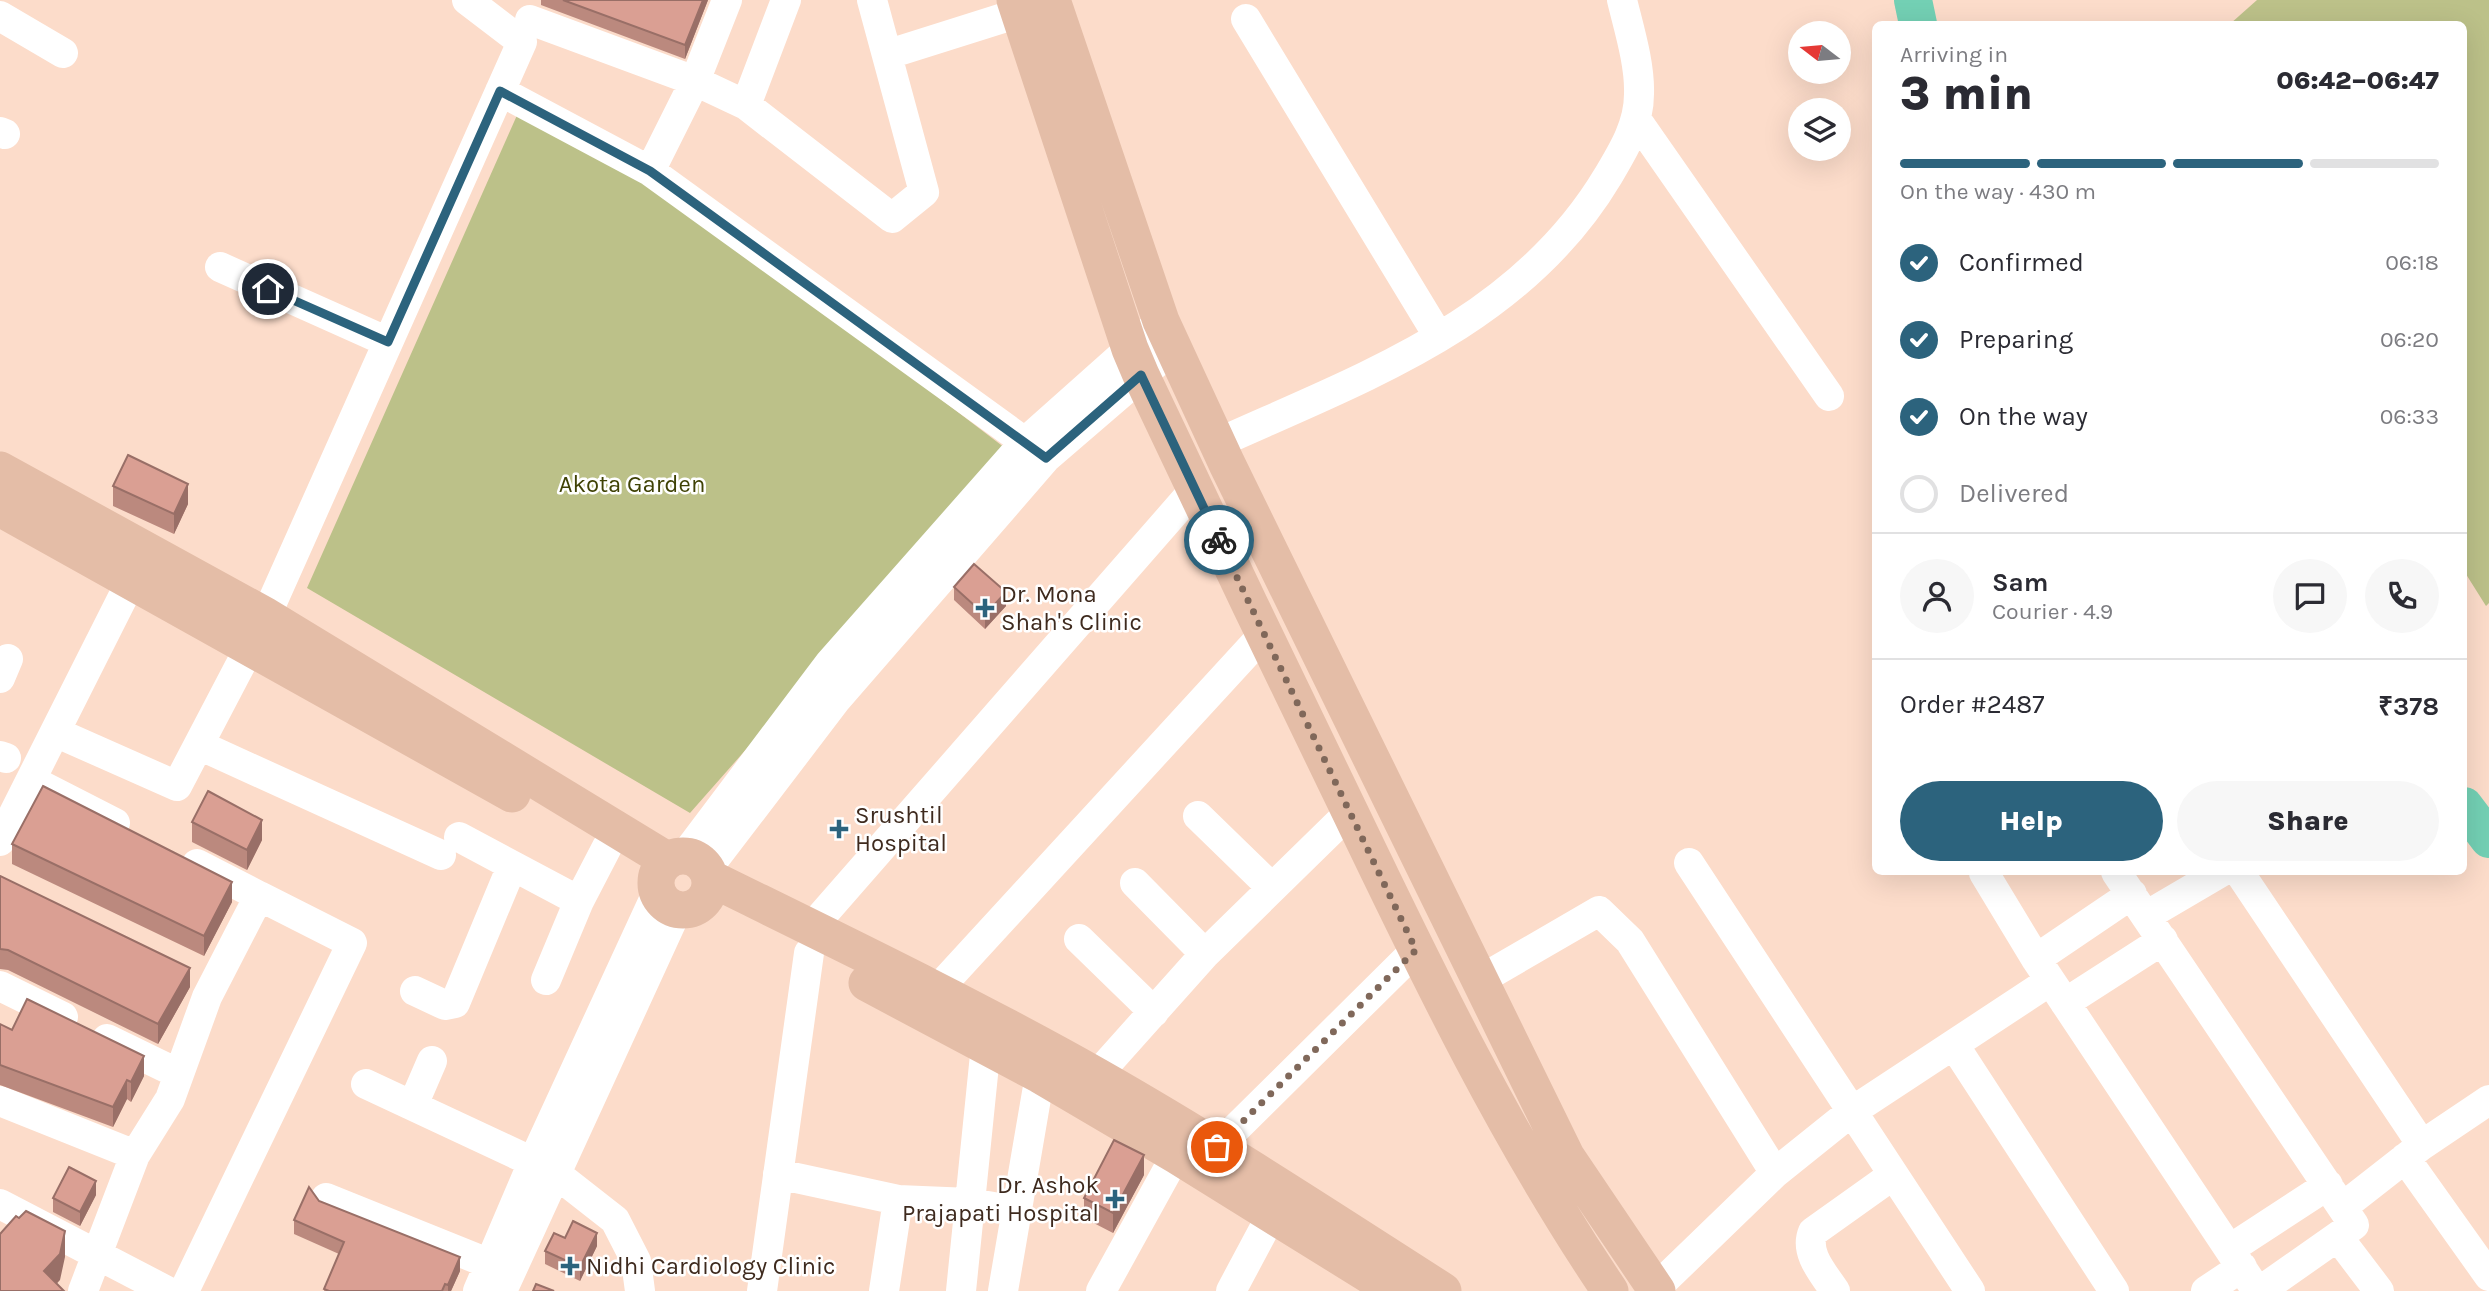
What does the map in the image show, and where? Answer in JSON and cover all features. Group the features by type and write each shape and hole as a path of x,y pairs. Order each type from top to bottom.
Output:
{"main road":[{"path":"1052,0 1168,334 1217,443 1566,1156 1656,1290"},
{"path":"1017,6 1136,362 1263,635 1456,1030 1555,1209 1610,1291"},
{"path":"0,470 607,847 810,940 937,990 1096,1076 1217,1147 1444,1291"},
{"path":"0,508 130,583 258,631 683,880"},
{"path":"810,940 1177,1155 1384,1288"}],"street":[{"path":"467,0 695,81 746,105 892,218 924,192 889,54 872,0"},
{"path":"650,171 695,81 727,0"},
{"path":"746,105 786,0"},
{"path":"1217,443 1408,357 1495,302 1543,260 1593,201 1626,146 1636,119 1640,92 1622,0"},
{"path":"889,54 1017,6"},
{"path":"0,16 63,53"},
{"path":"1246,19 1439,337"},
{"path":"55,732 177,786 258,631 529,21"},
{"path":"500,91 650,171 1036,450"},
{"path":"1636,119 1829,396"},
{"path":"220,267 388,342"},
{"path":"478,1291 490,1264 544,1168 683,880 829,664 876,631 1036,450 1168,334"},
{"path":"762,1291 810,940 1195,489"},
{"path":"0,841 130,583"},
{"path":"937,990 1263,635"},
{"path":"199,745 450,846 512,866 579,901"},
{"path":"31,780 139,835"},
{"path":"1096,1076 1205,954 1350,812"},
{"path":"1198,816 1272,887"},
{"path":"546,980 579,901 607,847"},
{"path":"175,853 352,943 184,1291"},
{"path":"1689,863 1970,1291"},
{"path":"415,991 445,1004 455,1003 512,866"},
{"path":"1985,875 2050,981 2247,1274"},
{"path":"1656,1290 1774,1172 1851,1112 2050,981 2131,894 2209,875"},
{"path":"2241,875 2489,1276"},
{"path":"1135,883 1205,954"},
{"path":"2131,894 2354,1225 2338,1237 2206,1291"},
{"path":"83,1291 135,1155 170,1099 207,997 205,975 259,896"},
{"path":"1480,981 1599,911 1630,941 1774,1172"},
{"path":"1079,939 1154,1012"},
{"path":"2050,981 2163,940"},
{"path":"1217,1147 1416,950"},
{"path":"0,986 179,1074"},
{"path":"961,1291 986,1045"},
{"path":"1954,1045 2113,1291"},
{"path":"413,1105 432,1061"},
{"path":"1003,1291 1040,1075"},
{"path":"366,1084 544,1168 615,1220 636,1261 640,1291"},
{"path":"2247,1274 2336,1196 2414,1152 2489,1100"},
{"path":"0,1101 135,1155"},
{"path":"1101,1291 1177,1155"},
{"path":"502,1291 544,1168"},
{"path":"779,1174 898,1200 970,1203 1017,1211"},
{"path":"1835,1291 1812,1253 1809,1242 1813,1233 1893,1175"},
{"path":"326,1198 490,1264"},
{"path":"884,1291 898,1200"},
{"path":"0,1204 167,1291"},
{"path":"1231,1291 1271,1216"},
{"path":"2338,1237 2379,1291"}],"green space":[{"path":"2257,0 2489,0 2489,603 2486,606 2467,576 2467,21 2233,21"},
{"name":"Akota Garden","path":"518,113 629,168 770,269 1009,451 690,813 307,588"}],"building":[{"path":"563,0 703,0 685,45"},
{"path":"128,455 188,484 174,514 113,486"},
{"path":"974,564 1006,592 985,615 954,587"},
{"path":"43,786 232,882 204,936 12,844"},
{"path":"208,791 262,820 247,850 192,822"},
{"path":"0,876 190,968 158,1024 8,950 0,949"},
{"path":"27,999 144,1056 131,1082 127,1080 113,1107 0,1065 0,1024 12,1030"},
{"path":"1114,1140 1144,1155 1113,1213 1084,1198"},
{"path":"69,1167 96,1181 80,1212 53,1198"},
{"path":"309,1187 319,1201 460,1257 448,1285 445,1284 442,1291 324,1289 344,1242 294,1220"},
{"path":"26,1211 65,1231 60,1254 44,1271 64,1291 0,1291 0,1234 16,1216 19,1218"},
{"path":"573,1221 597,1233 580,1267 545,1251 554,1233 565,1238"},
{"path":"536,1284 554,1291 533,1291"}],"waterway":[{"path":"1913,0 1917,21"},
{"path":"2467,810 2489,839"}],"way so far":[{"path":"1217,1147 1416,950 1219,540"}],"place":[{"name":"Dr. Mona Shah's Clinic","path":"985,608"},
{"name":"Srushtil Hospital","path":"839,829"},
{"name":"Dr. Ashok Prajapati Hospital","path":"1115,1199"},
{"name":"Nidhi Cardiology Clinic","path":"570,1266"}],"route":[{"path":"268,289 388,342 500,91 650,171 1046,458 1141,375 1219,540"}]}
